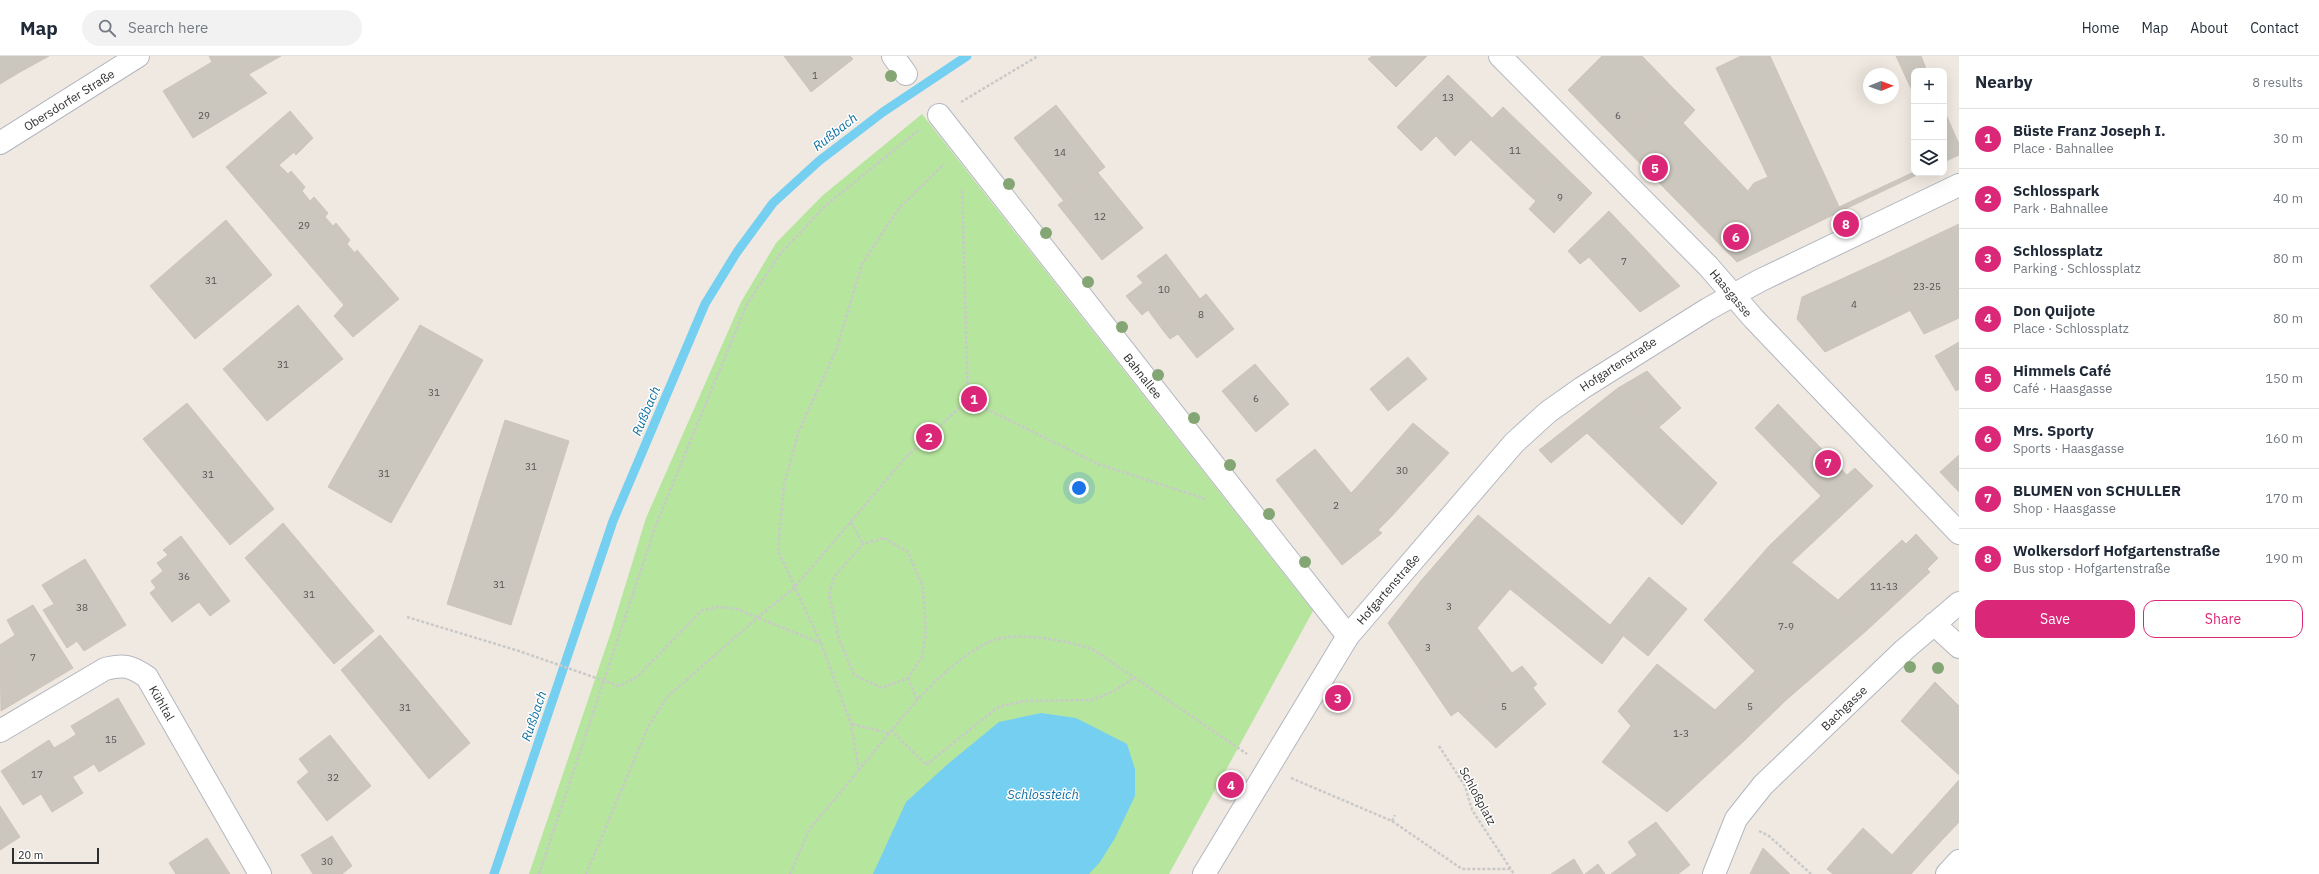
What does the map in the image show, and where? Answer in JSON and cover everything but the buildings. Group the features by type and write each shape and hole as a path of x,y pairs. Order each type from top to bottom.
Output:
{"street":[{"name":"Obersdorfer Straße","path":"0,143 138,56"},
{"path":"893,56 906,74"},
{"name":"Haasgasse","path":"1500,56 1708,266 1734,296 1959,533"},
{"name":"Bahnallee","path":"939,115 961,146 1348,636"},
{"name":"Hofgartenstraße","path":"1348,636 1514,443 1548,412 1644,347 1708,309 1759,281 1959,185"},
{"name":"Bachgasse","path":"1714,874 1736,819 1763,785 1934,624 1959,603"},
{"path":"1934,624 1959,647"},
{"path":"1204,874 1348,636"},
{"name":"Kühltal","path":"0,731 105,669 120,665 134,669 147,677 260,874"},
{"path":"1947,874 1959,861"}],"path":[{"path":"539,874 602,681 657,522 747,304 780,254 826,205 939,115 1038,56"},
{"path":"859,770 852,724 821,643 778,551 784,484 799,431 837,348 862,264 899,208 961,146"},
{"path":"586,874 648,727 667,698 756,619 794,588 906,457 968,400 962,186"},
{"path":"968,400 1098,464 1208,499"},
{"path":"851,522 863,544"},
{"path":"884,538 908,552 923,587 926,632 922,657 908,678 882,688 854,675 839,639 829,594 834,577 863,544 884,538"},
{"path":"407,617 534,657 619,686 637,678 701,611 718,607 737,609 756,619 821,643"},
{"path":"790,874 810,830 889,732 934,682 980,646 999,639 1037,638 1073,642 1094,650 1268,768 1328,792 1392,821 1462,869 1511,869"},
{"path":"852,724 889,732 926,764 998,707 1024,701 1092,700 1114,691 1135,677"},
{"path":"908,678 917,700"},
{"name":"Schloßplatz","path":"1439,746 1465,786 1472,810 1514,874"},
{"path":"1328,792 1330,787"},
{"path":"1392,821 1395,815"},
{"path":"1736,819 1769,836 1811,874"}],"green space":[{"path":"922,114 1313,611 1169,874 529,874 611,632 646,518 741,302 776,243 822,196"}],"water":[{"name":"Schlossteich","path":"1041,713 1076,718 1127,744 1135,769 1135,796 1115,838 1100,862 1089,874 873,874 906,802 949,763 999,722"}],"waterway":[{"name":"Rußbach","path":"494,874 613,521 705,304 737,252 773,203 819,161 883,112 967,56"}],"place":[{"name":"Himmels Café","path":"1655,168"},
{"name":"Wolkersdorf Hofgartenstraße","path":"1846,224"},
{"name":"Mrs. Sporty","path":"1736,237"},
{"name":"Büste Franz Joseph I.","path":"974,399"},
{"name":"Schlosspark","path":"929,437"},
{"name":"BLUMEN von SCHULLER","path":"1828,463"},
{"name":"Schlossplatz","path":"1338,698"},
{"name":"Don Quijote","path":"1231,785"}]}
